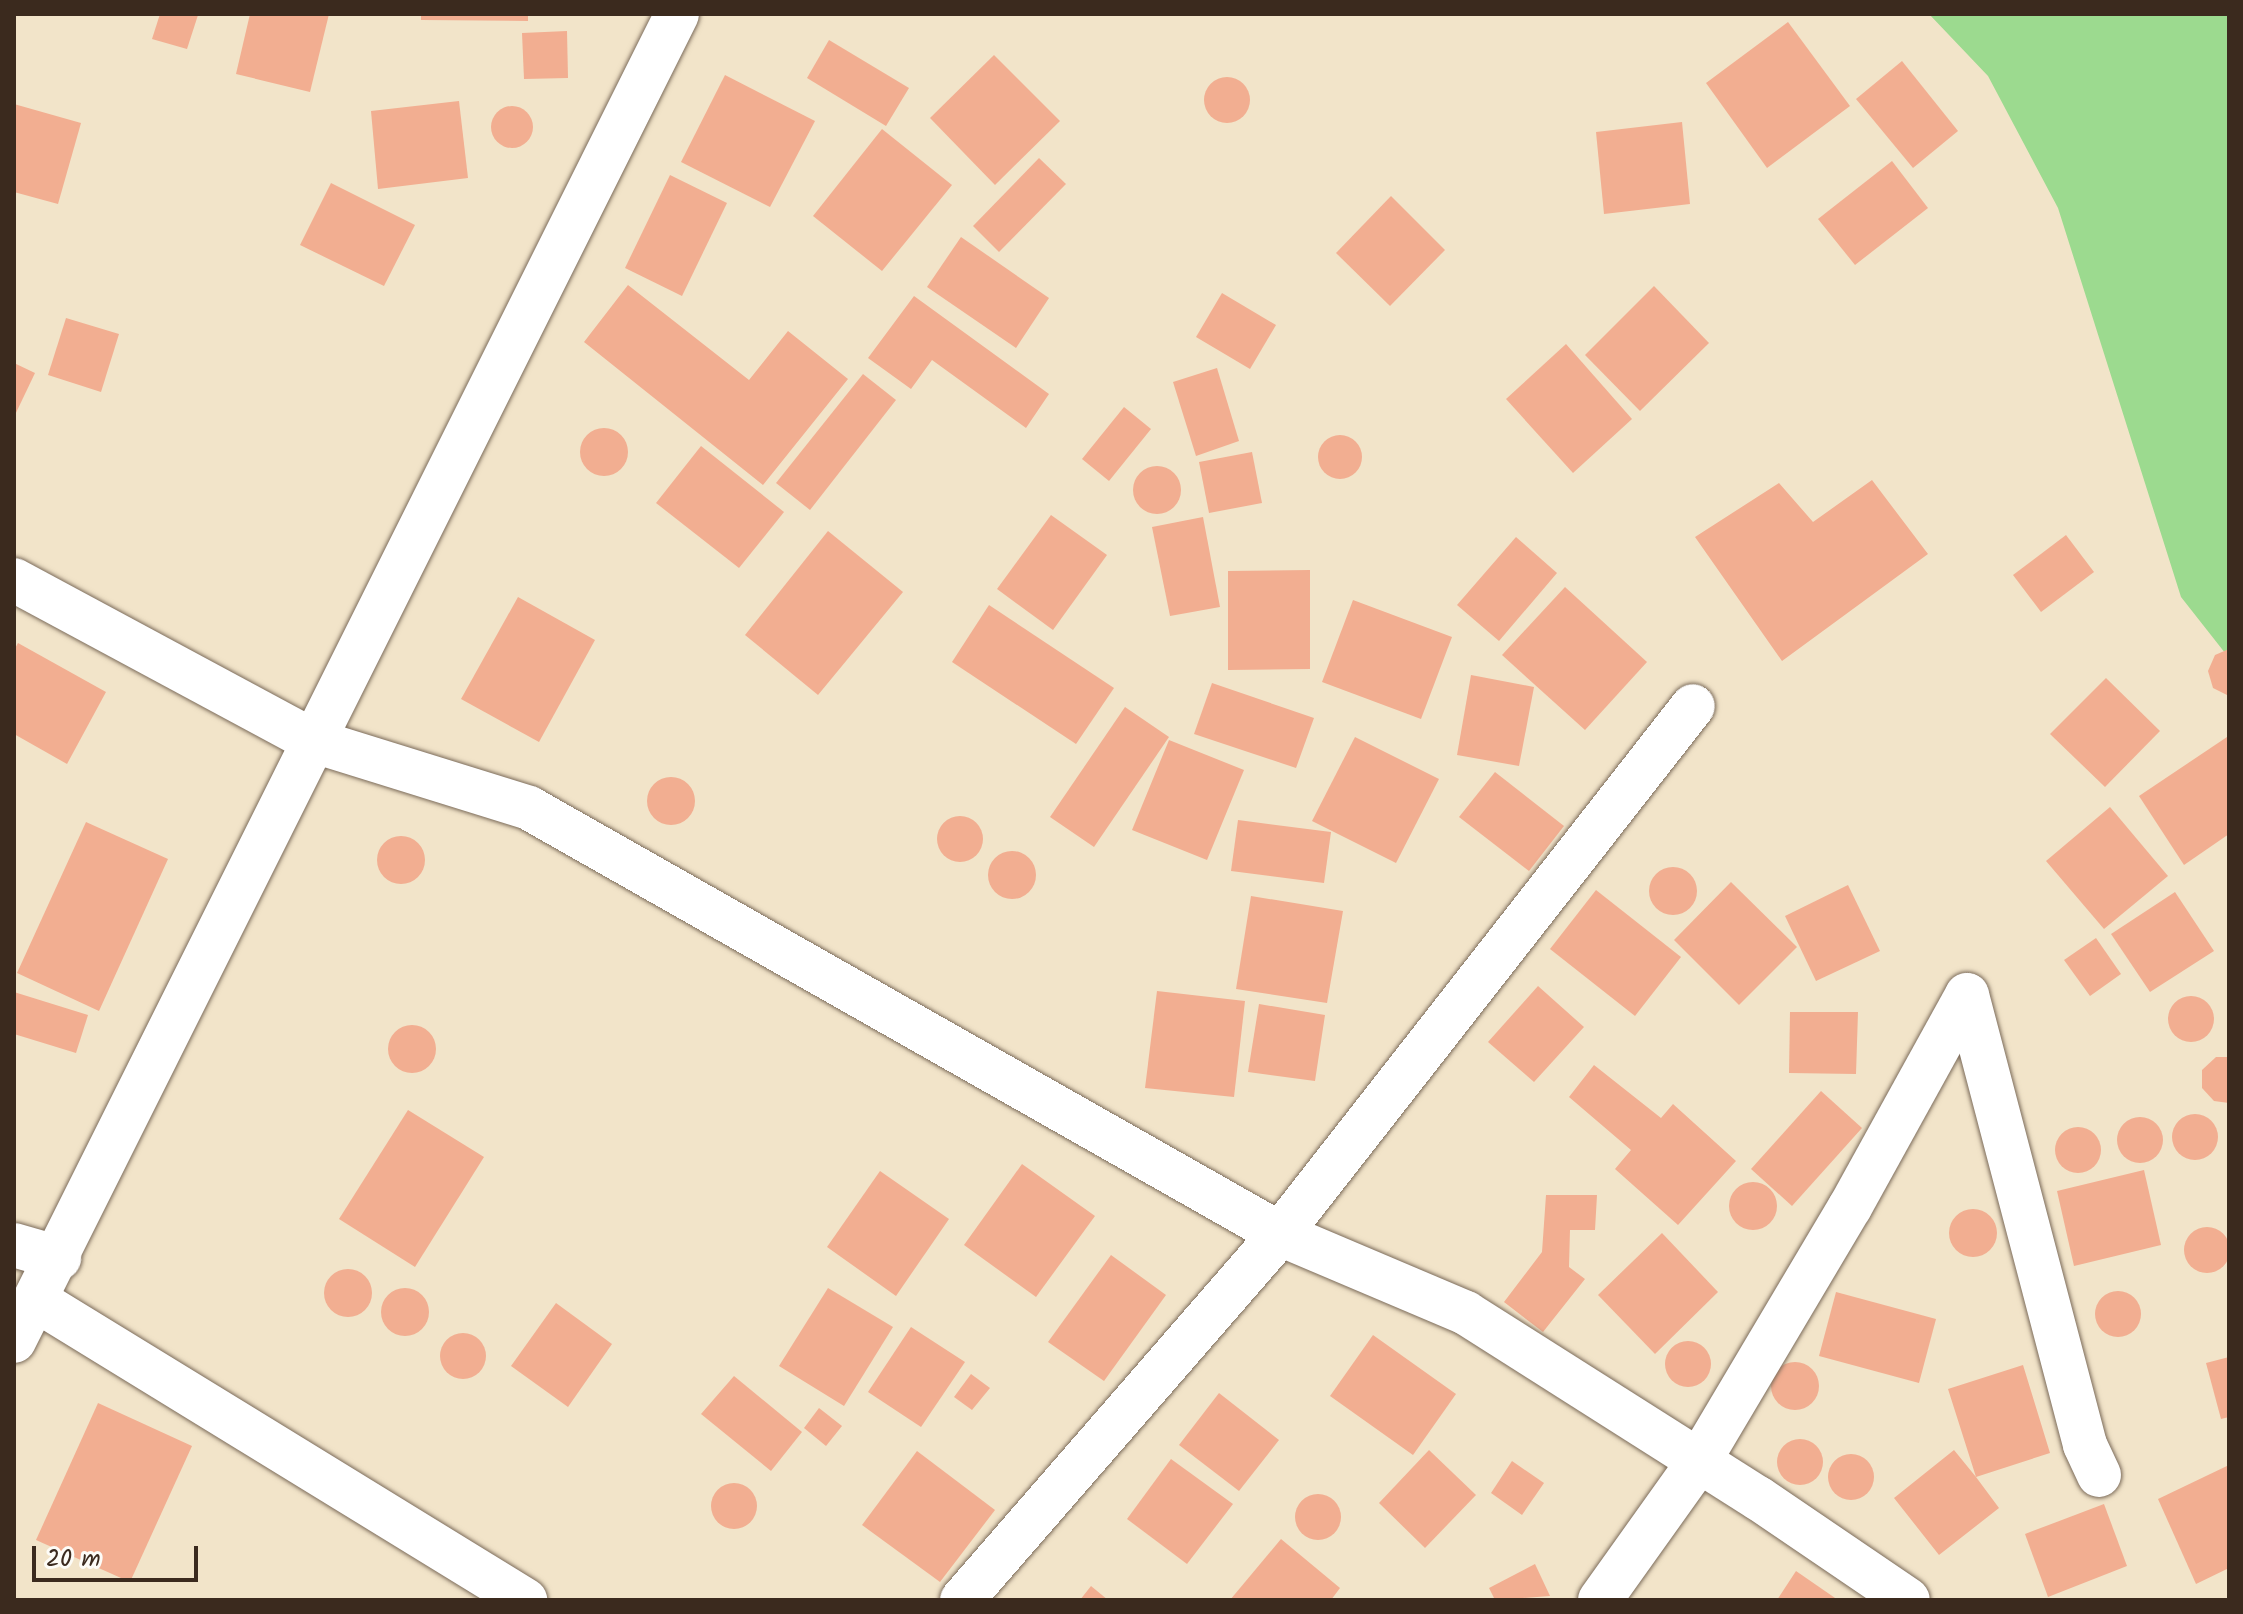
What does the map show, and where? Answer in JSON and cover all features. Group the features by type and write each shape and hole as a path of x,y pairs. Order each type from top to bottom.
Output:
{"street":[{"path":"14,1341 59,1258 311,740 677,14"},
{"path":"14,580 311,740 529,808 1280,1234 1466,1313 1699,1461 1908,1600"},
{"path":"962,1600 1280,1234 1693,706"},
{"path":"1600,1600 1699,1461 1850,1207 1967,995 2085,1445 2099,1475"},
{"path":"14,1245 59,1258"},
{"path":"36,1300 525,1600"}],"green space":[{"path":"1929,14 2229,14 2229,658 2181,597 2058,208 1988,76"}],"building":[{"path":"160,14 198,15 187,49 152,39"},
{"path":"250,14 329,14 310,92 236,74"},
{"path":"421,14 528,14 528,21 421,20"},
{"path":"1788,22 1850,106 1767,168 1706,83"},
{"path":"567,31 568,78 524,79 522,33"},
{"path":"829,40 909,88 886,126 807,78"},
{"path":"994,55 1060,121 995,185 930,118"},
{"path":"1902,61 1958,131 1913,168 1856,99"},
{"path":"725,75 815,121 770,207 681,162"},
{"path":"1227,77 1244,83 1250,100 1244,117 1227,123 1210,117 1204,100 1210,83"},
{"path":"459,101 468,178 378,189 371,111"},
{"path":"14,104 81,123 58,204 14,192"},
{"path":"512,106 527,112 533,127 527,142 512,148 497,142 491,127 497,112"},
{"path":"1682,122 1690,204 1604,214 1596,132"},
{"path":"882,129 952,185 882,271 813,216"},
{"path":"1039,158 1066,184 999,252 973,226"},
{"path":"1892,161 1928,208 1855,265 1818,219"},
{"path":"670,175 727,203 682,296 625,268"},
{"path":"331,183 415,225 384,286 300,245"},
{"path":"1391,196 1445,250 1390,306 1336,253"},
{"path":"961,237 1049,298 1016,348 927,287"},
{"path":"628,285 749,380 788,331 848,379 763,485 584,342"},
{"path":"1654,286 1709,343 1640,411 1585,355"},
{"path":"1222,293 1276,325 1250,369 1196,337"},
{"path":"914,296 1049,394 1026,428 932,360 911,389 868,358"},
{"path":"66,318 119,334 101,392 48,375"},
{"path":"1566,344 1632,419 1573,473 1506,399"},
{"path":"14,363 35,373 14,417"},
{"path":"1217,368 1239,441 1196,456 1173,382"},
{"path":"863,374 896,400 810,510 776,483"},
{"path":"1124,407 1151,429 1109,481 1082,459"},
{"path":"604,428 621,435 628,452 621,469 604,476 587,469 580,452 587,435"},
{"path":"1340,435 1355,442 1362,457 1355,472 1340,479 1325,472 1318,457 1325,442"},
{"path":"701,446 784,512 739,568 656,503"},
{"path":"1252,452 1262,503 1209,513 1199,462"},
{"path":"1157,466 1174,473 1181,490 1174,507 1157,514 1140,507 1133,490 1140,473"},
{"path":"1872,480 1928,554 1782,661 1695,537 1779,483 1813,522"},
{"path":"1051,515 1107,555 1053,630 997,589"},
{"path":"1203,517 1220,607 1170,616 1152,527"},
{"path":"828,531 903,592 818,695 745,635"},
{"path":"2066,535 2094,572 2041,612 2013,575"},
{"path":"1516,537 1557,573 1499,641 1457,605"},
{"path":"1310,570 1310,669 1228,670 1228,571"},
{"path":"1565,587 1647,662 1585,730 1502,655"},
{"path":"518,597 595,640 539,742 461,699"},
{"path":"1353,600 1452,637 1421,719 1322,682"},
{"path":"989,605 1114,688 1076,744 952,662"},
{"path":"18,643 106,692 67,764 14,734 14,650"},
{"path":"2229,649 2229,696 2213,688 2208,671 2215,655"},
{"path":"1471,675 1534,687 1519,766 1457,755"},
{"path":"2106,678 2160,731 2105,787 2050,734"},
{"path":"1212,683 1314,718 1296,768 1194,734"},
{"path":"1125,707 1169,737 1094,847 1050,817"},
{"path":"1355,737 1439,779 1396,863 1312,821"},
{"path":"2227,737 2229,834 2184,865 2139,796"},
{"path":"1169,740 1244,770 1207,860 1132,830"},
{"path":"1495,772 1564,826 1529,871 1459,817"},
{"path":"671,777 688,784 695,801 688,818 671,825 654,818 647,801 654,784"},
{"path":"2110,807 2168,876 2104,929 2046,861"},
{"path":"960,816 977,822 983,839 977,856 960,862 943,856 937,839 943,822"},
{"path":"1238,820 1331,832 1324,883 1231,871"},
{"path":"86,822 168,859 99,1011 17,973"},
{"path":"401,836 418,843 425,860 418,877 401,884 384,877 377,860 384,843"},
{"path":"1012,851 1029,858 1036,875 1029,892 1012,899 995,892 988,875 995,858"},
{"path":"1673,867 1690,874 1697,891 1690,908 1673,915 1656,908 1649,891 1656,874"},
{"path":"1731,882 1797,947 1739,1005 1674,940"},
{"path":"1848,885 1880,951 1816,981 1785,916"},
{"path":"1596,890 1681,957 1635,1016 1550,949"},
{"path":"2175,892 2214,951 2150,992 2111,934"},
{"path":"1251,896 1343,911 1327,1003 1236,989"},
{"path":"2096,938 2121,974 2090,996 2064,960"},
{"path":"1538,986 1584,1027 1534,1082 1488,1042"},
{"path":"1157,991 1245,1001 1234,1097 1145,1088"},
{"path":"14,992 88,1015 76,1053 14,1034"},
{"path":"2191,996 2208,1002 2214,1019 2208,1036 2191,1042 2174,1036 2168,1019 2174,1002"},
{"path":"1259,1004 1325,1015 1315,1081 1248,1072"},
{"path":"1790,1012 1858,1012 1856,1074 1789,1073"},
{"path":"412,1025 429,1032 436,1049 429,1066 412,1073 395,1066 388,1049 395,1032"},
{"path":"2216,1057 2229,1057 2229,1103 2214,1101 2202,1088 2202,1070"},
{"path":"1594,1065 1661,1118 1673,1104 1736,1161 1678,1225 1615,1169 1631,1150 1569,1097"},
{"path":"1821,1091 1862,1128 1792,1206 1751,1169"},
{"path":"408,1110 484,1157 415,1267 339,1219"},
{"path":"2195,1114 2204,1115 2211,1121 2217,1128 2217,1146 2211,1153 2204,1159 2195,1160 2186,1159 2179,1153 2173,1146 2172,1137 2173,1128 2179,1121 2186,1115"},
{"path":"2140,1117 2157,1123 2163,1140 2157,1157 2140,1163 2123,1157 2117,1140 2123,1123"},
{"path":"2078,1127 2095,1133 2101,1150 2095,1167 2078,1173 2061,1167 2055,1150 2061,1133"},
{"path":"1022,1164 1095,1216 1036,1297 964,1245"},
{"path":"2144,1170 2161,1245 2074,1266 2057,1191"},
{"path":"880,1171 949,1219 896,1296 827,1247"},
{"path":"1753,1182 1770,1189 1777,1206 1770,1223 1753,1230 1736,1223 1729,1206 1736,1189"},
{"path":"1546,1195 1597,1195 1595,1230 1570,1230 1569,1267 1585,1279 1543,1332 1504,1302 1542,1252"},
{"path":"1973,1209 1990,1216 1997,1233 1990,1250 1973,1257 1956,1250 1949,1233 1956,1216"},
{"path":"2207,1227 2216,1228 2223,1234 2229,1241 2229,1259 2223,1266 2216,1272 2207,1273 2198,1272 2191,1266 2185,1259 2184,1250 2185,1241 2191,1234 2198,1228"},
{"path":"1662,1233 1718,1292 1655,1354 1598,1295"},
{"path":"1111,1255 1166,1295 1104,1381 1048,1342"},
{"path":"348,1269 365,1276 372,1293 365,1310 348,1317 331,1310 324,1293 331,1276"},
{"path":"405,1288 422,1295 429,1312 422,1329 405,1336 388,1329 381,1312 388,1295"},
{"path":"828,1288 893,1327 844,1406 779,1366"},
{"path":"2118,1291 2135,1297 2141,1314 2135,1331 2118,1337 2101,1331 2095,1314 2101,1297"},
{"path":"1836,1292 1936,1319 1919,1383 1819,1356"},
{"path":"556,1303 612,1344 568,1407 511,1366"},
{"path":"911,1327 965,1362 921,1427 868,1392"},
{"path":"463,1333 479,1340 486,1356 479,1372 463,1379 447,1372 440,1356 447,1340"},
{"path":"1373,1335 1456,1394 1413,1455 1330,1396"},
{"path":"1688,1341 1697,1342 1704,1348 1710,1355 1710,1373 1704,1380 1697,1386 1688,1387 1679,1386 1672,1380 1666,1373 1665,1364 1666,1355 1672,1348 1679,1342"},
{"path":"2229,1357 2229,1417 2221,1419 2206,1363"},
{"path":"1795,1362 1812,1369 1819,1386 1812,1403 1795,1410 1778,1403 1771,1386 1778,1369"},
{"path":"2023,1365 2050,1453 1976,1477 1948,1389"},
{"path":"971,1374 990,1388 972,1410 954,1397"},
{"path":"734,1376 802,1432 771,1471 701,1414"},
{"path":"1219,1393 1279,1440 1239,1491 1179,1445"},
{"path":"98,1403 192,1446 130,1582 36,1540"},
{"path":"819,1408 842,1426 826,1446 804,1428"},
{"path":"1800,1439 1817,1445 1823,1462 1817,1479 1800,1485 1783,1479 1777,1462 1783,1445"},
{"path":"1429,1450 1476,1495 1425,1548 1379,1503"},
{"path":"1954,1450 1999,1508 1939,1555 1894,1498"},
{"path":"917,1451 995,1510 940,1582 862,1525"},
{"path":"1851,1454 1868,1460 1874,1477 1868,1494 1851,1500 1834,1494 1828,1477 1834,1460"},
{"path":"1171,1459 1233,1504 1187,1564 1127,1519"},
{"path":"1512,1461 1544,1483 1522,1515 1491,1493"},
{"path":"2229,1465 2229,1568 2196,1584 2158,1499"},
{"path":"734,1483 751,1489 757,1506 751,1523 734,1529 717,1523 711,1506 717,1489"},
{"path":"1318,1494 1335,1500 1341,1517 1335,1534 1318,1540 1301,1534 1295,1517 1301,1500"},
{"path":"2104,1504 2127,1566 2048,1597 2025,1534"},
{"path":"1281,1539 1340,1588 1331,1600 1230,1600"},
{"path":"1535,1564 1550,1596 1495,1600 1489,1588"},
{"path":"1796,1571 1838,1600 1777,1600"},
{"path":"1091,1586 1108,1600 1080,1600"}]}
